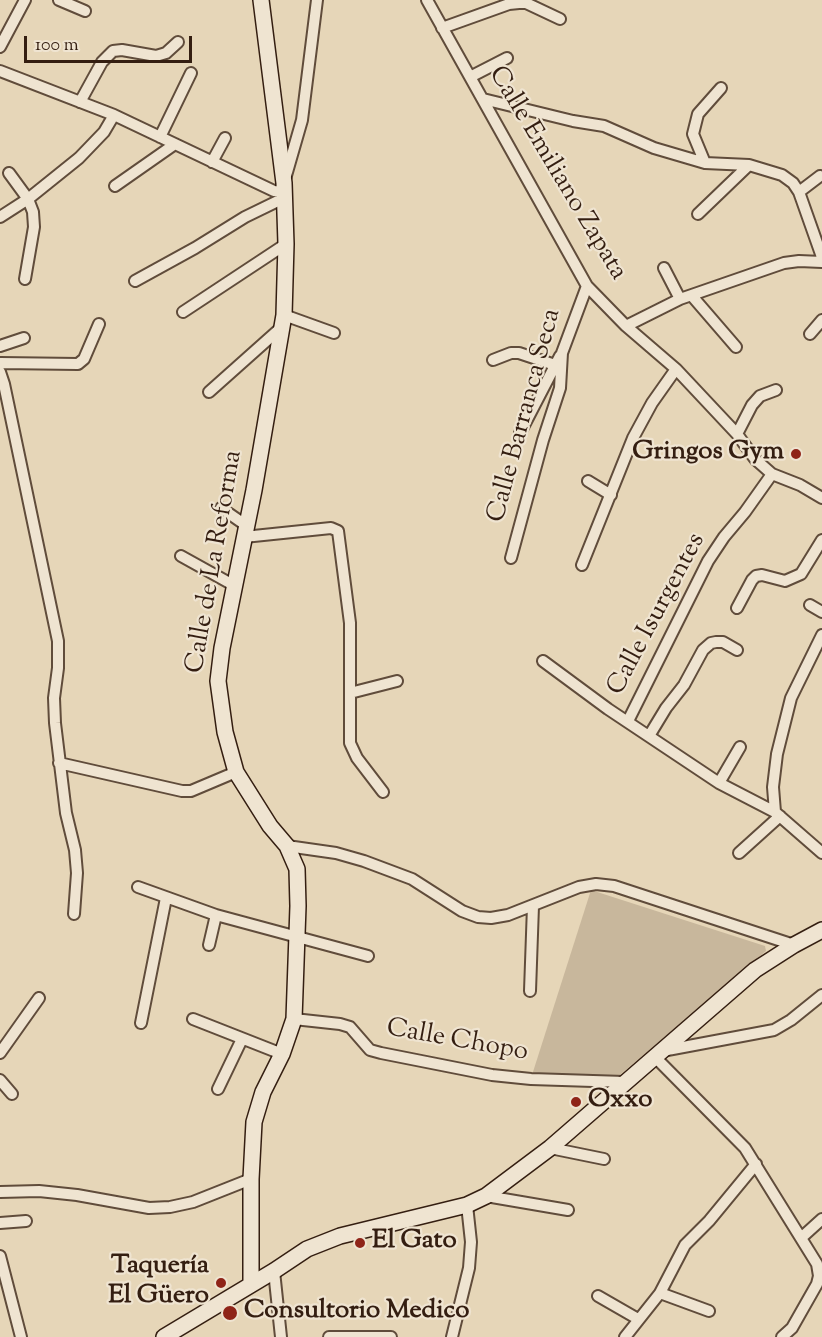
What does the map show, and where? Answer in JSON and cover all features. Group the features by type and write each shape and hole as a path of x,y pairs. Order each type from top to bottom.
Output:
{"street":[{"path":"0,47 25,0"},
{"path":"59,0 85,11"},
{"path":"261,0 284,191"},
{"path":"135,281 195,248 284,191 302,120 317,0"},
{"name":"Calle Emiliano Zapata","path":"427,0 587,286 626,326 676,369 737,434 755,459 772,474 822,497"},
{"path":"442,28 509,4 519,3 526,3 560,19"},
{"path":"80,102 102,62 113,51 122,50 156,56 166,53 178,42"},
{"path":"470,77 507,58"},
{"path":"0,71 114,115 274,191 284,191"},
{"path":"160,137 191,73"},
{"path":"705,163 693,134 694,128 698,114 721,88"},
{"path":"483,99 573,121 604,126 654,148 705,163 749,165 782,175 793,183 799,192 822,257"},
{"path":"0,217 28,199 79,158 104,132 114,115"},
{"path":"212,162 225,138"},
{"path":"114,186 175,144"},
{"path":"698,214 749,165"},
{"path":"9,173 28,199 33,212 34,226 25,279"},
{"path":"799,192 820,176"},
{"name":"Calle de La Reforma","path":"251,1284 251,1179 254,1122 263,1092 282,1054 294,1019 297,869 287,846 270,826 236,772 225,732 218,681 222,648 236,586 284,321 286,244 284,191"},
{"path":"183,312 286,244"},
{"path":"626,326 680,299 784,263 817,260 822,262"},
{"path":"664,268 680,299"},
{"name":"Calle Barranca Seca","path":"511,558 543,440 560,388 562,353 587,286"},
{"path":"692,296 736,347"},
{"path":"810,334 822,320"},
{"path":"209,392 284,321 334,333"},
{"path":"0,363 78,364 84,359 99,324"},
{"path":"0,345 24,338"},
{"path":"493,360 511,353 519,353 555,365"},
{"path":"520,433 562,353"},
{"path":"582,565 633,438 652,403 676,369"},
{"path":"0,372 58,641 58,668 54,698 59,763 66,813 75,850 77,873 74,914"},
{"path":"737,434 752,405 760,396 776,390"},
{"name":"Calle Isurgentes","path":"628,721 708,561 772,474"},
{"path":"588,481 611,495"},
{"path":"221,508 246,531 331,528 339,531 350,623 349,734 352,750 383,792"},
{"path":"737,608 756,576 762,575 785,581 801,574 822,540"},
{"path":"182,556 236,586"},
{"path":"810,605 822,612"},
{"path":"777,814 773,787 777,754 791,698 822,635"},
{"path":"649,736 666,708 684,685 703,650 716,642 723,642 737,650"},
{"path":"543,661 719,783 777,814 821,851"},
{"path":"350,693 397,681"},
{"path":"719,783 740,747"},
{"path":"59,763 182,791 191,791 236,772"},
{"path":"739,853 777,814"},
{"path":"287,846 336,853 364,861 412,879 462,912 478,917 491,918 507,915 579,887 596,884 614,886 794,945"},
{"path":"138,887 216,915 368,956"},
{"path":"141,1023 166,898"},
{"path":"530,991 533,906"},
{"path":"209,945 216,915"},
{"path":"164,1337 307,1249 340,1236 467,1205 486,1197 550,1148 755,970 794,945 822,931"},
{"path":"659,1054 774,1030 822,995"},
{"path":"0,1053 39,998"},
{"path":"194,1019 282,1054"},
{"name":"Calle Chopo","path":"294,1019 340,1024 351,1028 370,1050 481,1073 531,1078 624,1082"},
{"path":"218,1089 242,1039"},
{"path":"659,1054 745,1148 817,1264 819,1276 795,1333 782,1337"},
{"path":"0,1080 12,1094"},
{"path":"550,1148 604,1160"},
{"path":"625,1337 660,1293 685,1245 709,1221 756,1164"},
{"path":"0,1192 39,1191 77,1195 149,1208 170,1207 193,1202 251,1179"},
{"path":"486,1197 568,1210"},
{"path":"452,1337 469,1268 471,1242 467,1205"},
{"path":"801,1238 822,1219"},
{"path":"0,1223 26,1221"},
{"path":"0,1256 21,1337"},
{"path":"274,1271 281,1337"},
{"path":"660,1293 709,1311"},
{"path":"598,1296 638,1318"},
{"path":"329,1337 391,1337"}],"shaded area":[{"path":"591,890 765,946 766,951 615,1079 532,1075"}],"place":[{"name":"Gringos Gym","path":"796,454"},
{"name":"Oxxo","path":"576,1102"},
{"name":"El Gato","path":"360,1243"},
{"name":"Taquería El Güero","path":"221,1283"},
{"name":"Consultorio Medico","path":"230,1313"}]}
